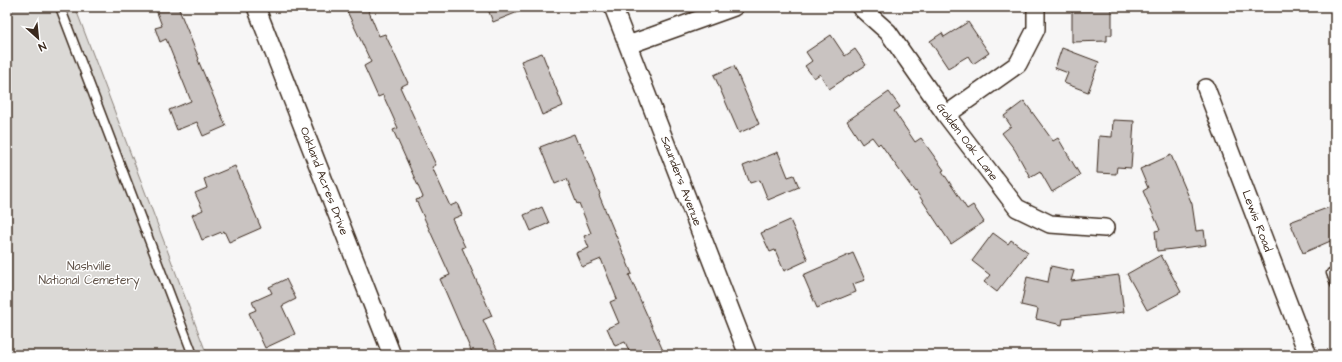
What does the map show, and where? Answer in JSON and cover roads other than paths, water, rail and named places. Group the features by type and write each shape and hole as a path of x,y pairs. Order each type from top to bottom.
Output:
{"street":[{"name":"Oakland Acres Drive","path":"256,7 392,355"},
{"name":"Saunders Avenue","path":"613,7 748,355"},
{"path":"628,44 734,7"},
{"name":"Golden Oak Lane","path":"860,7 888,32 946,115 1017,208 1050,224 1104,228"},
{"path":"946,115 1018,64 1036,29 1036,7"},
{"name":"Lewis Road","path":"1206,88 1308,355"}],"lane":[{"path":"60,7 193,355"},
{"path":"1331,273 1335,284"}],"park label":[{"name":"Nashville National Cemetery","path":"89,273"}]}
